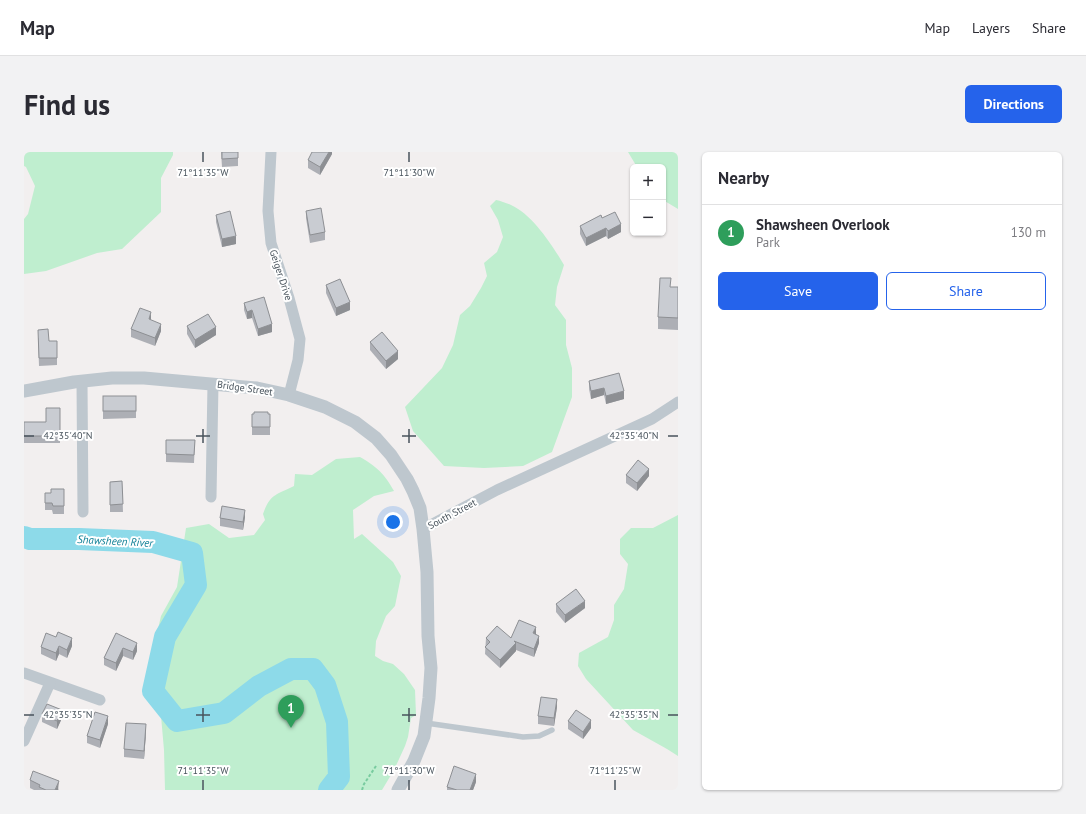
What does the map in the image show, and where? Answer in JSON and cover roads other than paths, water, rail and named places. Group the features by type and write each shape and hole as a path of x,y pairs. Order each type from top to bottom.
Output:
{"street":[{"name":"Geiger Drive","path":"271,152 268,211 271,242 289,298 300,339 298,360 289,395"},
{"name":"Bridge Street","path":"24,391 112,378 144,378 257,388 289,395 325,407 355,422 376,438 391,455 414,491 420,508 423,529"},
{"path":"82,382 83,512"},
{"path":"211,497 213,384"},
{"name":"South Street","path":"398,790 414,761 424,736 430,698 431,668 428,636 427,572 423,529 497,490 652,419 678,402"},
{"path":"24,673 100,700"},
{"path":"24,741 50,683"}],"lane":[{"path":"426,723 523,737 540,736 552,730"}],"waterway":[{"name":"Shawsheen River","path":"24,537 30,539 153,542 192,553 196,585 165,637 153,691 177,721 224,713 259,686 291,669 313,669 325,685 337,722 339,777 329,790"}],"place":[{"name":"Shawsheen Overlook","path":"291,728"}]}
